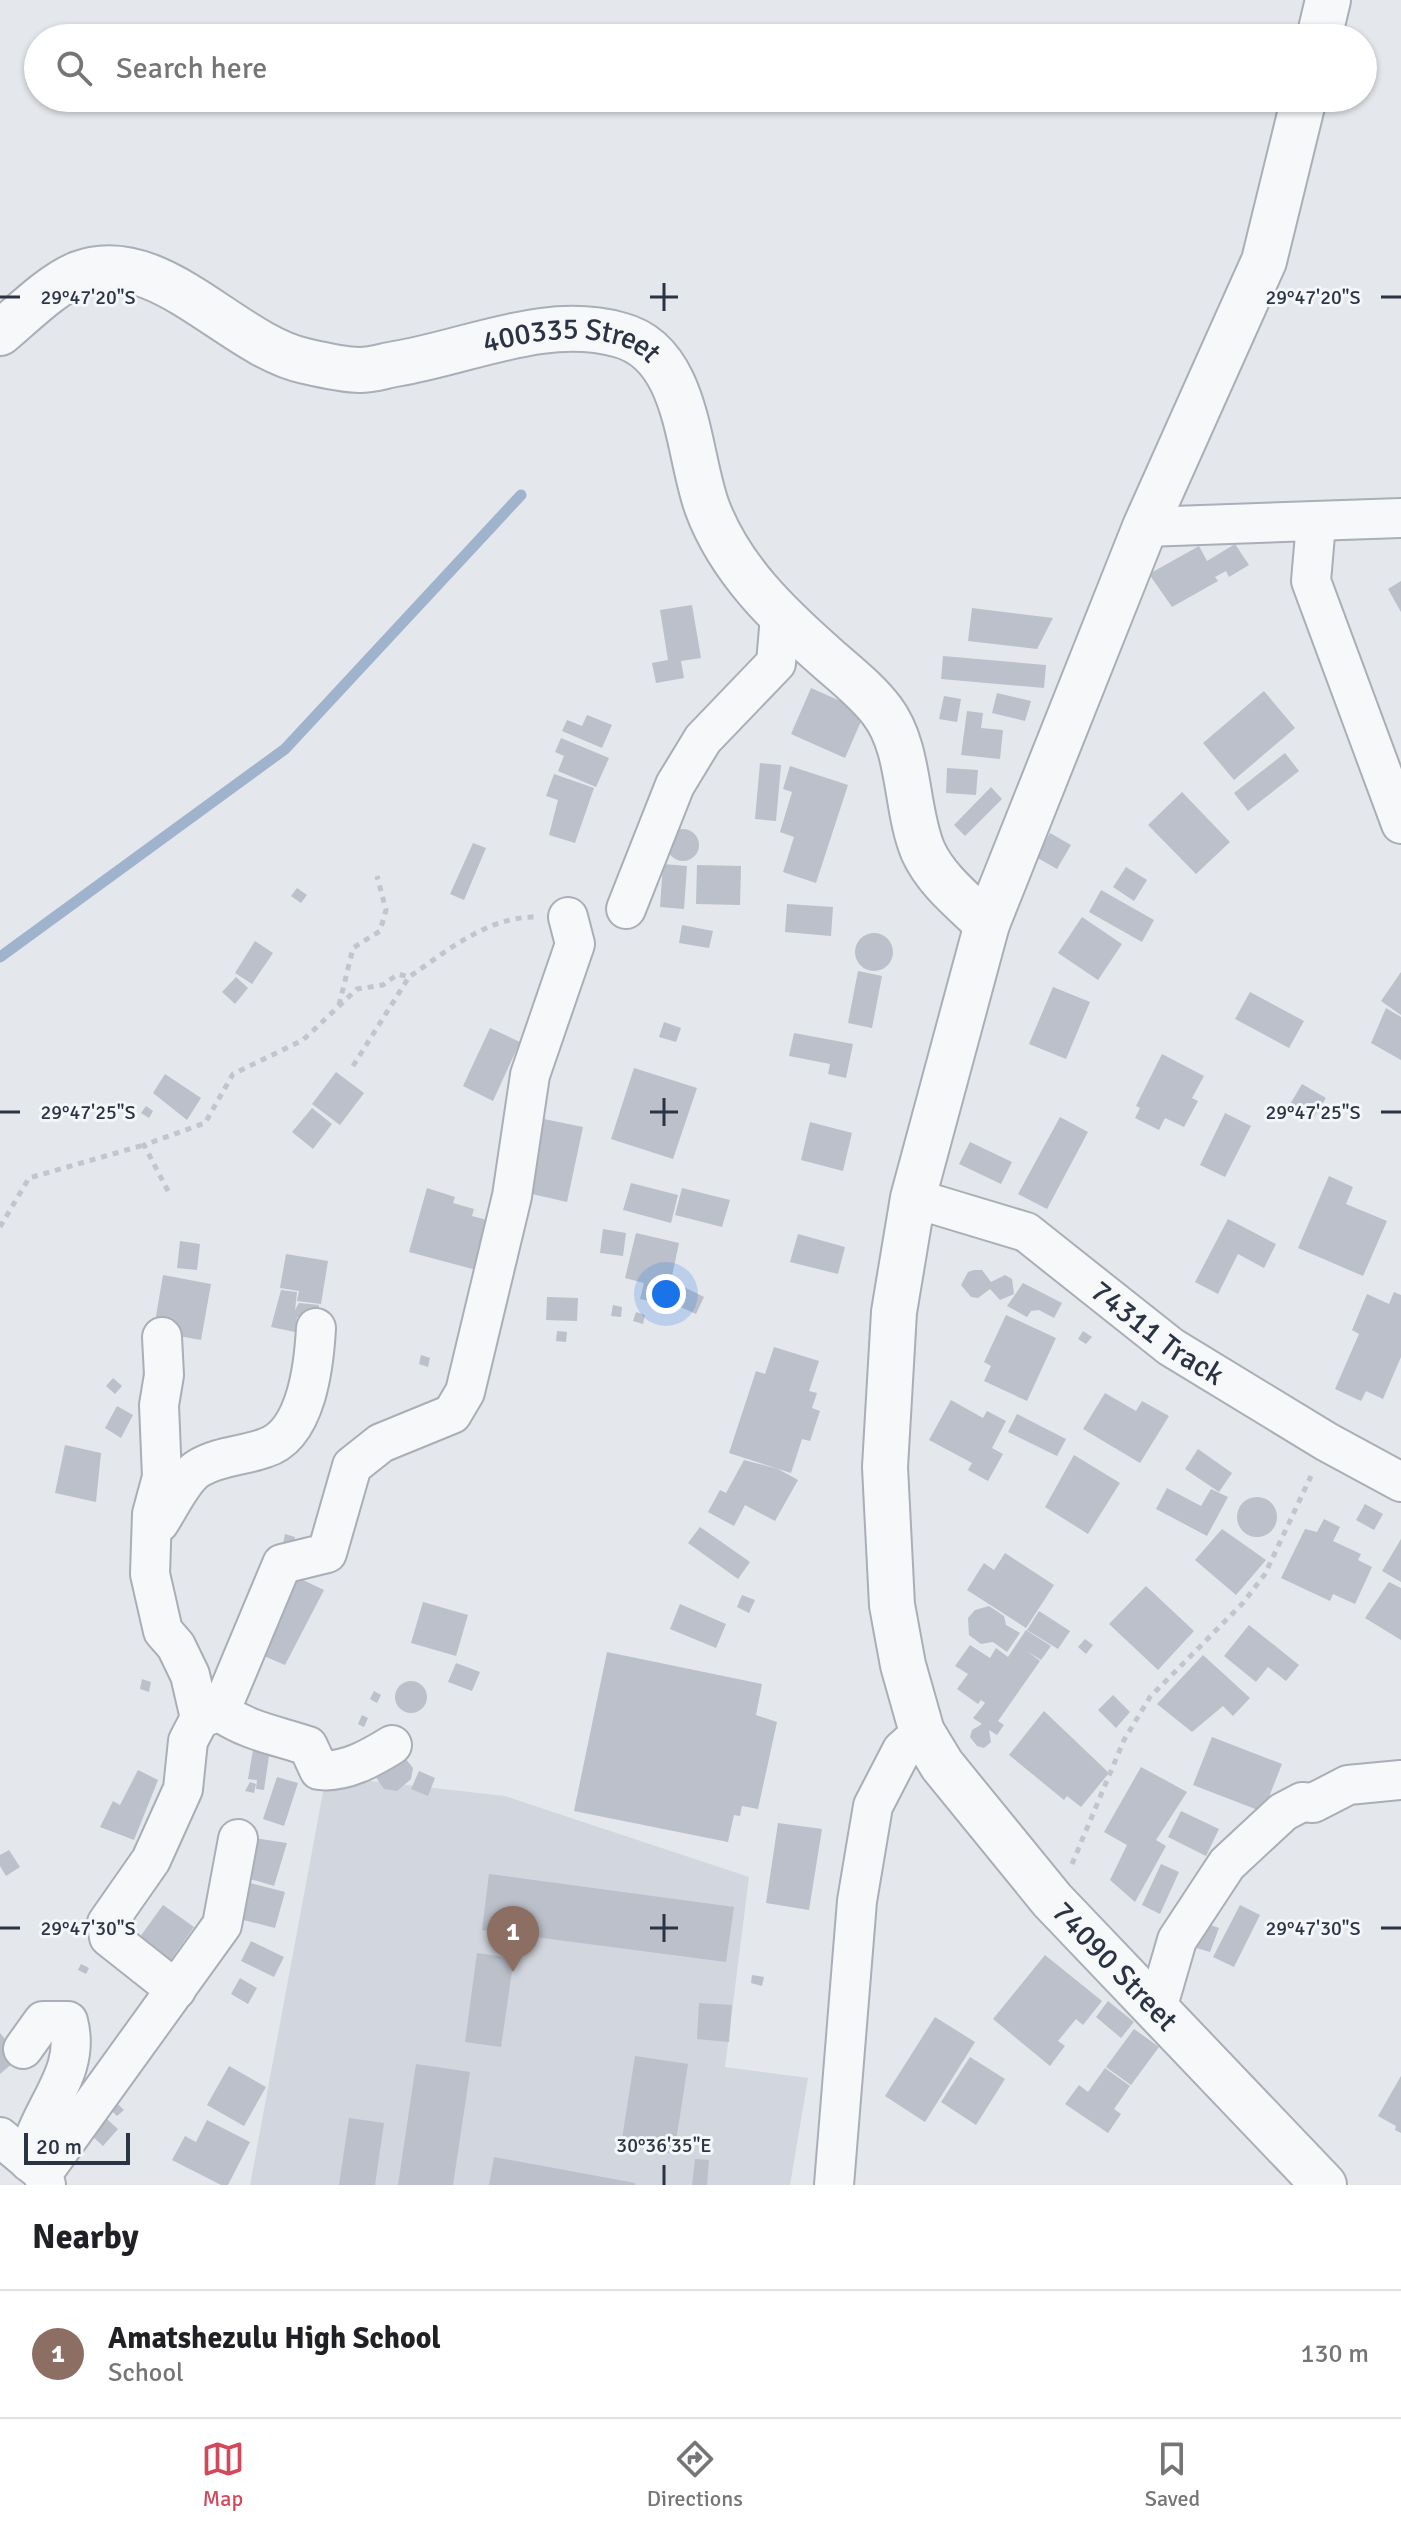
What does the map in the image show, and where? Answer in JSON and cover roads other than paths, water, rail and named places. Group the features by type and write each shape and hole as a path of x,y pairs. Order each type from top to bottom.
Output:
{"street":[{"path":"1322,24 1328,0"},
{"name":"74090 Street","path":"1301,112 1264,261 1145,527 987,924 913,1198 894,1312 885,1467 892,1605 903,1665 922,1732 942,1765 1052,1900 1324,2185"},
{"name":"400335 Street","path":"0,333 78,274 117,268 152,275 251,338 302,361 361,370 573,327 624,335 657,358 684,405 692,453 707,508 732,558 780,617 883,712 897,742 910,810 924,853 941,879 987,924"},
{"path":"1145,527 1401,518"},
{"path":"1316,523 1311,581 1401,824"},
{"path":"626,909 675,785 703,739 776,663 780,617"},
{"path":"176,1990 109,1937 107,1923 151,1860 185,1778 188,1741 210,1715 282,1564 327,1553 352,1466 381,1443 452,1414 465,1392 512,1196 530,1075 575,944 568,917"},
{"name":"74311 Track","path":"913,1198 1026,1232 1171,1347 1327,1442 1401,1482"},
{"path":"151,1535 196,1469 269,1448 291,1426 303,1404 314,1371 316,1328"},
{"path":"162,1337 162,1477 152,1514 150,1574 156,1589 156,1611 163,1631 176,1646 210,1715 245,1729 263,1731 308,1746 319,1770 330,1771 367,1760 392,1745"},
{"path":"161,1415 177,1439 203,1466"},
{"path":"834,2185 857,1901 873,1806 902,1750 922,1732"},
{"path":"1157,2009 1177,1940 1227,1864 1283,1812 1302,1802 1313,1803 1348,1785 1401,1780"},
{"path":"40,2173 222,1925 238,1839"},
{"path":"23,2049 43,2021 68,2021 73,2039 65,2079 31,2143 40,2173"},
{"path":"0,2137 40,2173"}],"waterway":[{"path":"0,957 285,749 521,495"}],"place":[{"name":"Amatshezulu High School","path":"513,1972"}]}
